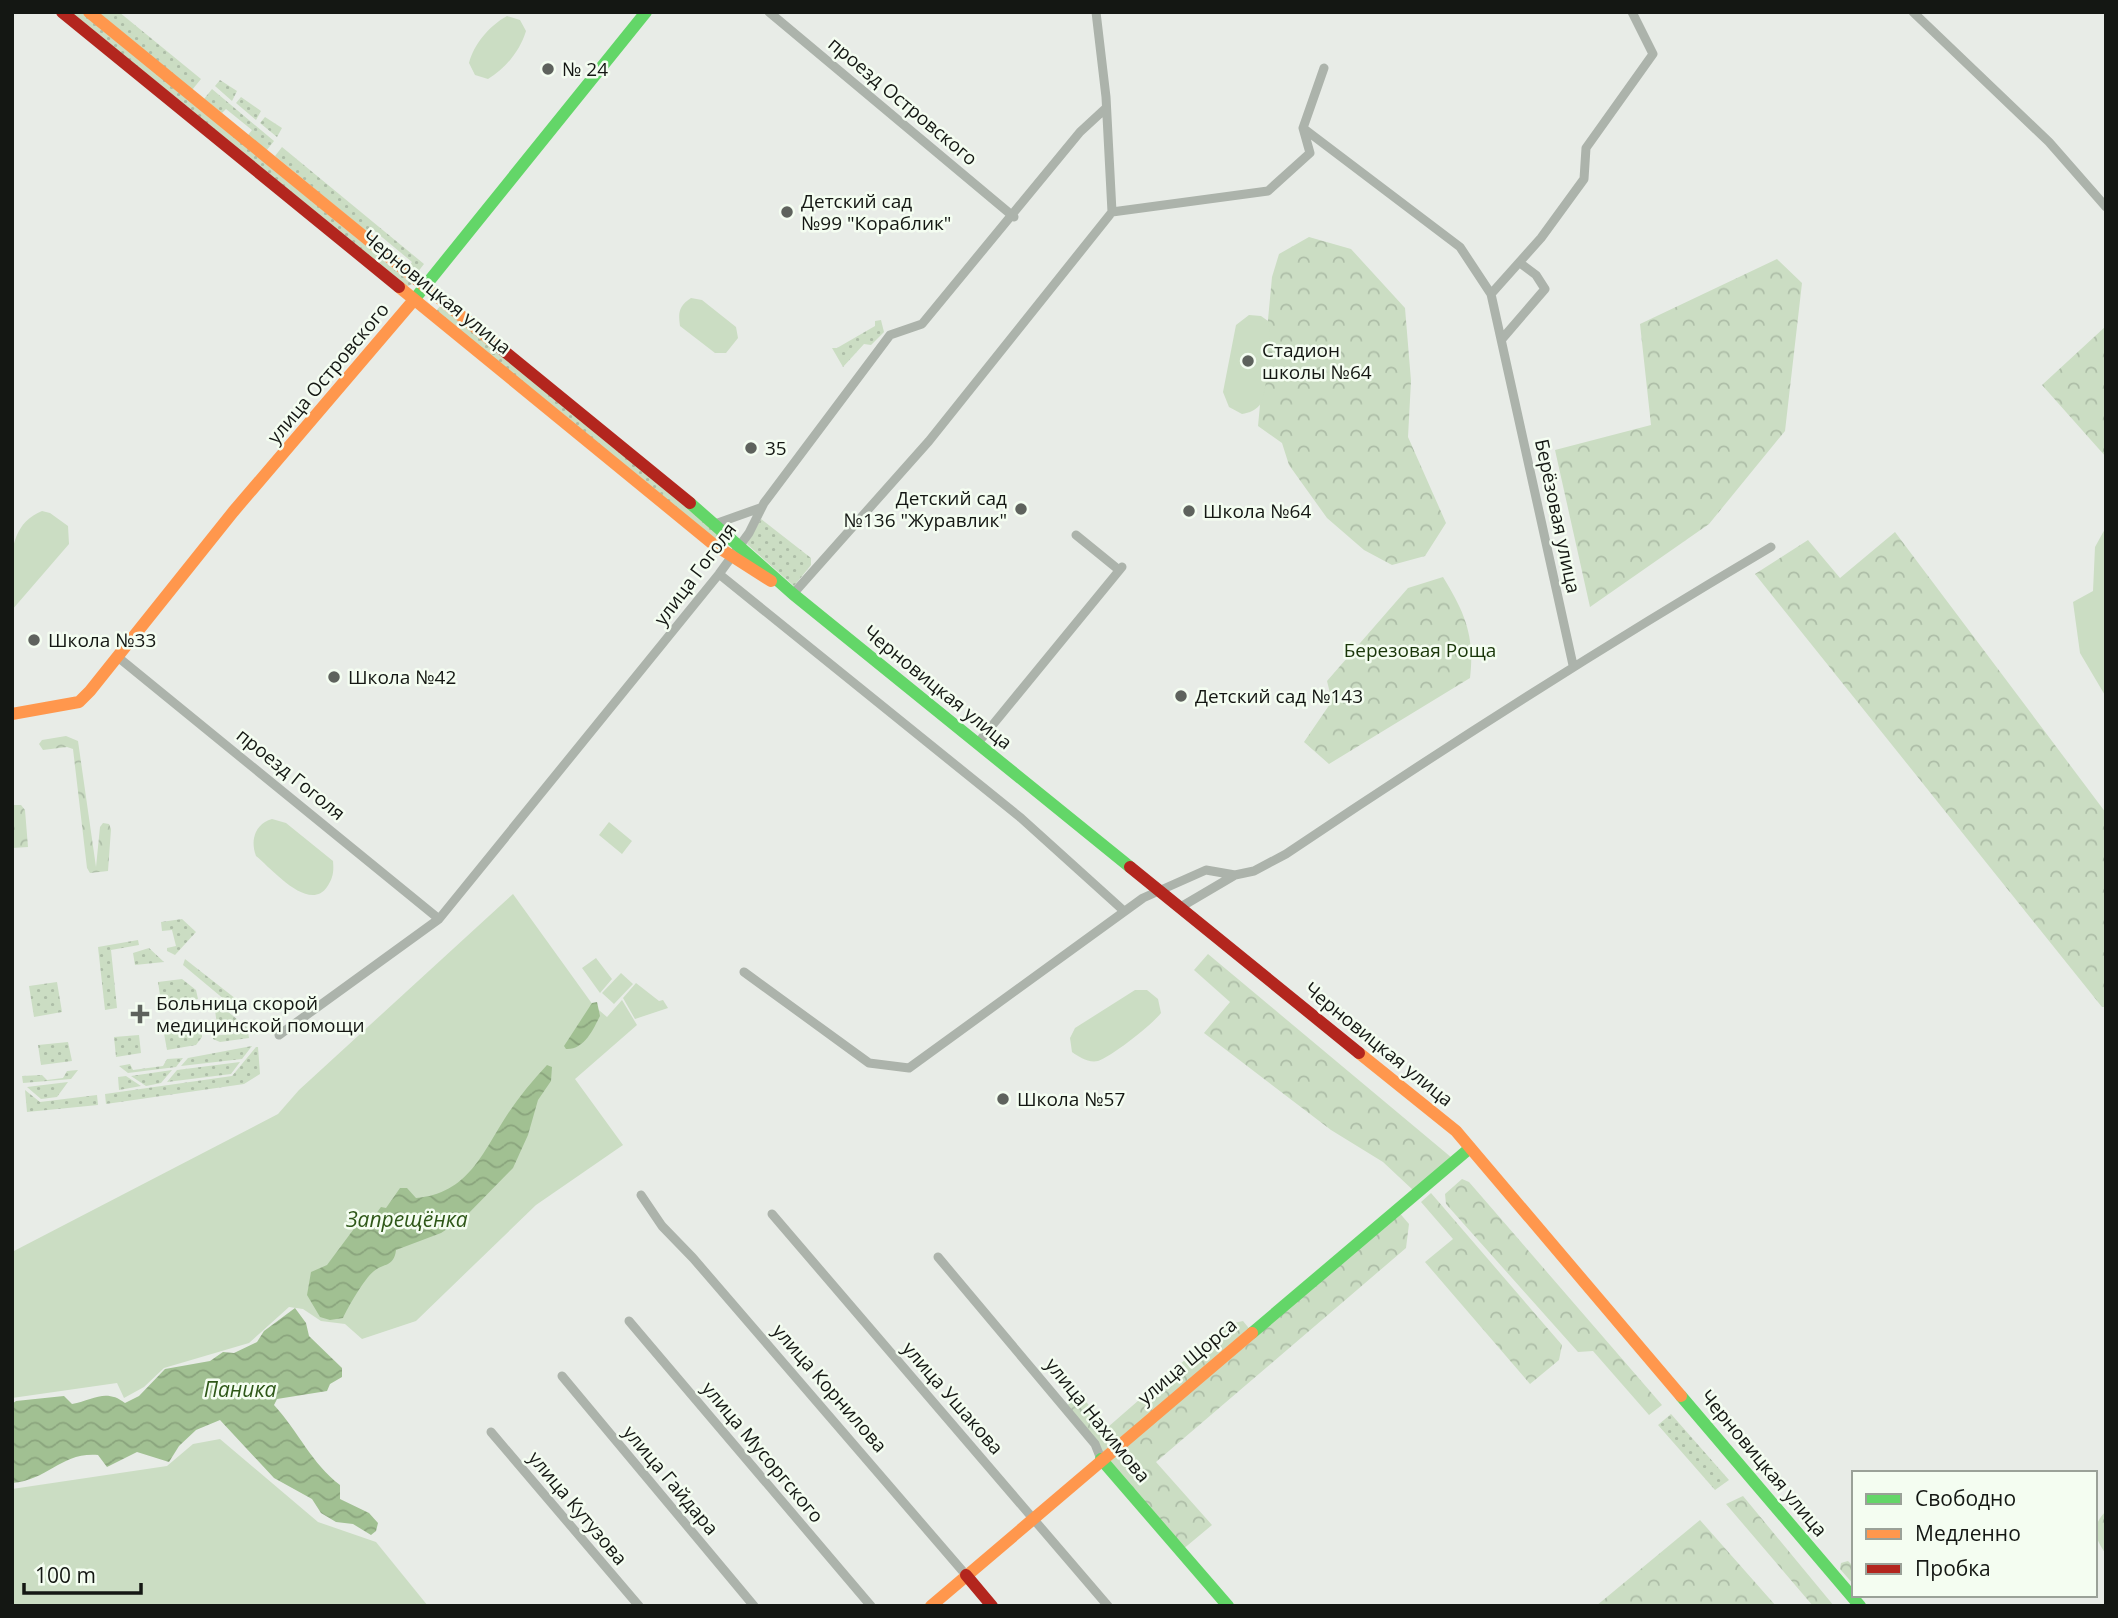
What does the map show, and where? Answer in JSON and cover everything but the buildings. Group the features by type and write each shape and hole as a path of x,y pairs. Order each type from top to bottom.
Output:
{"main road":[{"name":"Черновицкая улица","path":"62,12 732,556 793,594"},
{"name":"Черновицкая улица","path":"89,12 741,545 793,594 1456,1131 1852,1597"},
{"name":"улица Островского","path":"12,714 79,702 119,658 233,512 415,300 646,12"},
{"name":"улица Щорса","path":"932,1606 1101,1459 1471,1149"},
{"name":"улица Нахимова","path":"1101,1459 1228,1606"},
{"name":"улица Корнилова","path":"966,1575 992,1606"}],"street":[{"name":"проезд Островского","path":"769,12 1014,217"},
{"path":"793,594 929,441 1112,212 1106,107 1096,12"},
{"path":"1491,294 1520,263 1584,179 1586,148 1654,54 1632,12"},
{"path":"1913,12 2049,142 2106,207"},
{"path":"1112,212 1268,191 1310,153 1303,128 1324,68"},
{"name":"улица Гоголя","path":"279,1035 439,919 719,574 741,545 760,508 890,335 922,324 1014,217 1080,132 1106,107"},
{"name":"Берёзовая улица","path":"1303,128 1460,247 1491,294 1573,664"},
{"path":"1502,339 1545,289 1536,275 1520,263"},
{"path":"715,524 760,508"},
{"path":"977,744 1120,568 1076,535"},
{"path":"1179,908 1235,875 1254,871 1286,854 1516,706 1573,664 1771,547"},
{"path":"719,574 1021,818 1124,911"},
{"name":"проезд Гоголя","path":"119,658 439,919"},
{"path":"744,972 869,1063 908,1068 1124,911 1158,890 1179,884 1206,870 1235,875"},
{"name":"улица Корнилова","path":"641,1195 662,1226 693,1258 966,1575"},
{"name":"улица Ушакова","path":"772,1214 1108,1606"},
{"name":"улица Нахимова","path":"938,1257 1090,1437 1101,1459"},
{"name":"улица Мусоргского","path":"629,1321 871,1606"},
{"name":"улица Гайдара","path":"562,1376 754,1606"},
{"name":"улица Кутузова","path":"491,1432 639,1606"}],"green space":[{"path":"70,12 83,12 412,284 406,287"},
{"path":"97,12 119,12 201,79 192,90"},
{"path":"507,16 520,20 526,31 520,46 506,65 488,79 475,75 469,63 478,42 488,30"},
{"path":"220,80 237,91 232,101 215,86"},
{"path":"212,89 274,141 266,151 248,135 252,130 226,109 222,113 204,99"},
{"path":"241,97 261,111 256,120 236,103"},
{"path":"265,117 282,128 277,137 260,123"},
{"path":"282,147 424,264 417,273 409,266 412,262 371,228 367,232 275,156"},
{"path":"1309,237 1351,249 1405,308 1411,381 1408,437 1446,523 1425,556 1392,565 1364,550 1327,518 1289,465 1282,443 1258,426 1272,277 1279,254"},
{"path":"1777,259 1802,283 1785,431 1709,524 1590,607 1555,450 1651,425 1640,324"},
{"path":"691,298 702,300 736,327 738,338 726,353 715,353 680,326 680,310"},
{"path":"441,305 721,535 720,540 716,541 436,311"},
{"name":"Стадион школы №64","path":"1249,315 1261,316 1268,321 1268,362 1261,403 1253,411 1242,414 1229,407 1223,392 1236,325"},
{"path":"881,320 884,332 871,345 864,344 843,367 832,348 837,348 875,326 875,321"},
{"path":"2106,326 2106,457 2042,385"},
{"path":"42,511 50,513 68,526 69,544 12,610 11,568 15,540 20,528 29,518"},
{"path":"761,519 811,558 811,565 794,586 747,544"},
{"path":"2106,527 2106,697 2080,653 2073,602 2093,591 2095,547"},
{"path":"1895,532 2106,813 2106,1007 2102,1007 1755,574 1808,540 1840,578"},
{"name":"Березовая Роща","path":"1443,577 1467,625 1471,650 1470,678 1329,764 1304,742 1332,701 1327,681 1408,588"},
{"path":"66,736 78,741 96,867 100,827 103,823 109,824 111,829 108,871 90,873 87,868 73,749 67,747 43,750 39,744 42,740"},
{"path":"13,805 21,805 25,810 28,847 12,848"},
{"path":"272,819 286,823 333,861 331,881 319,894 311,895 291,886 256,856 255,833 261,825"},
{"path":"609,822 632,841 622,854 599,835"},
{"path":"513,894 593,1005 607,1017 622,1000 637,1025 575,1079 623,1145 536,1205 416,1321 362,1339 345,1324 321,1321 303,1309 289,1307 249,1343 164,1368 144,1387 124,1398 117,1383 12,1398 12,1252 278,1114 299,1090"},
{"path":"182,919 196,932 175,955 167,951 167,948 176,946 172,930 162,931 161,922"},
{"path":"138,940 139,945 111,950 117,1008 105,1010 98,947"},
{"path":"149,948 164,962 135,965 133,953"},
{"path":"1208,954 1452,1158 1414,1191 1383,1162 1331,1130 1204,1033 1230,1002 1194,970"},
{"path":"596,958 612,979 600,993 582,968"},
{"path":"185,959 236,999 237,1004 231,1005 183,965"},
{"path":"621,973 633,984 614,1004 602,993"},
{"path":"182,979 196,990 198,999 161,1002 158,982"},
{"path":"57,982 62,1012 34,1017 29,986"},
{"path":"636,983 659,1001 663,1000 668,1008 635,1019 623,998"},
{"path":"1135,990 1147,990 1158,999 1161,1013 1157,1018 1122,1047 1098,1061 1081,1058 1072,1052 1070,1038 1075,1028"},
{"path":"221,1006 249,1029 212,1033 217,1025 215,1010"},
{"path":"201,1021 202,1037 196,1045 167,1050 163,1028"},
{"path":"248,1032 249,1038 220,1042 213,1039 213,1036"},
{"path":"139,1035 141,1053 116,1057 114,1037"},
{"path":"68,1042 72,1061 41,1065 38,1045"},
{"path":"252,1046 242,1059 181,1066 188,1058"},
{"path":"256,1047 260,1074 244,1084 106,1104 105,1094 232,1076"},
{"path":"183,1058 176,1067 128,1073 119,1066 130,1064 133,1070 163,1066 167,1059"},
{"path":"240,1062 231,1074 167,1082 177,1070"},
{"path":"78,1070 71,1079 23,1083 22,1076 42,1075 47,1080 63,1078 67,1071"},
{"path":"172,1070 161,1083 146,1086 131,1076"},
{"path":"126,1076 141,1086 119,1090 118,1077"},
{"path":"68,1082 57,1097 41,1099 27,1087"},
{"path":"25,1090 40,1102 97,1095 98,1105 27,1112"},
{"path":"1462,1179 1469,1182 1662,1405 1649,1415 1593,1351 1578,1352 1446,1204 1445,1194"},
{"path":"1431,1193 1562,1345 1559,1360 1530,1384 1425,1262 1453,1239 1421,1202"},
{"path":"1397,1210 1409,1224 1406,1248 1156,1462 1212,1525 1182,1550 1065,1407 1080,1395 1108,1427 1225,1325 1243,1321 1252,1332"},
{"path":"1671,1414 1729,1480 1715,1490 1658,1425"},
{"path":"220,1439 318,1522 376,1542 428,1606 12,1606 12,1489 167,1466 193,1444"},
{"path":"1743,1496 1834,1606 1813,1606 1726,1504"},
{"path":"2106,1511 2106,1554 2097,1537 2097,1524"},
{"path":"1700,1520 1776,1606 1596,1606"},
{"path":"1848,1561 1852,1565 1852,1583 1840,1569 1841,1563"}],"water":[{"path":"597,1002 600,1016 591,1033 583,1043 566,1049 564,1046 592,1003"},
{"name":"Запрещёнка","path":"547,1065 552,1067 551,1081 538,1100 528,1135 513,1168 464,1218 441,1233 396,1250 391,1262 374,1271 366,1280 343,1318 330,1320 320,1317 307,1295 311,1272 327,1265 356,1226 370,1226 376,1220 375,1215 381,1207 386,1208 400,1188 407,1188 416,1198 449,1189 461,1180 472,1169 516,1102"},
{"name":"Паника","path":"295,1308 306,1323 309,1336 342,1368 342,1377 330,1384 327,1391 277,1399 274,1405 321,1467 340,1485 340,1499 369,1513 378,1523 376,1531 371,1535 353,1524 336,1522 321,1513 312,1499 274,1478 220,1420 196,1430 179,1446 169,1462 137,1452 107,1467 98,1455 85,1455 64,1462 36,1477 12,1483 12,1404 16,1401 64,1396 72,1404 99,1396 112,1396 125,1403 139,1396 165,1369 210,1361 223,1352 234,1353 257,1342 264,1331"}],"traffic: fast":[{"path":"413,301 646,12"},
{"path":"690,503 793,594 1130,867"},
{"path":"1252,1333 1470,1148"},
{"path":"1681,1396 1852,1597"},
{"path":"1101,1459 1228,1606"},
{"path":"1852,1597 1860,1606"}],"traffic: slow":[{"path":"89,12 498,346"},
{"path":"399,287 713,544 771,581"},
{"path":"12,714 79,702 90,691 233,512 413,301"},
{"path":"1359,1053 1456,1131 1681,1396"},
{"path":"931,1606 1252,1333"}],"traffic: jam":[{"path":"62,12 399,287"},
{"path":"498,346 690,503"},
{"path":"1130,867 1359,1053"},
{"path":"966,1575 992,1606"}],"place":[{"name":"№ 24","path":"548,69"},
{"name":"Детский сад №99 \"Кораблик\"","path":"787,212"},
{"name":"Стадион школы №64","path":"1248,361"},
{"name":"35","path":"751,448"},
{"name":"Детский сад №136 \"Журавлик\"","path":"1021,509"},
{"name":"Школа №64","path":"1189,511"},
{"name":"Школа №33","path":"34,640"},
{"name":"Школа №42","path":"334,677"},
{"name":"Детский сад №143","path":"1181,696"},
{"name":"Больница скорой медицинской помощи","path":"140,1014"},
{"name":"Школа №57","path":"1003,1099"}]}
